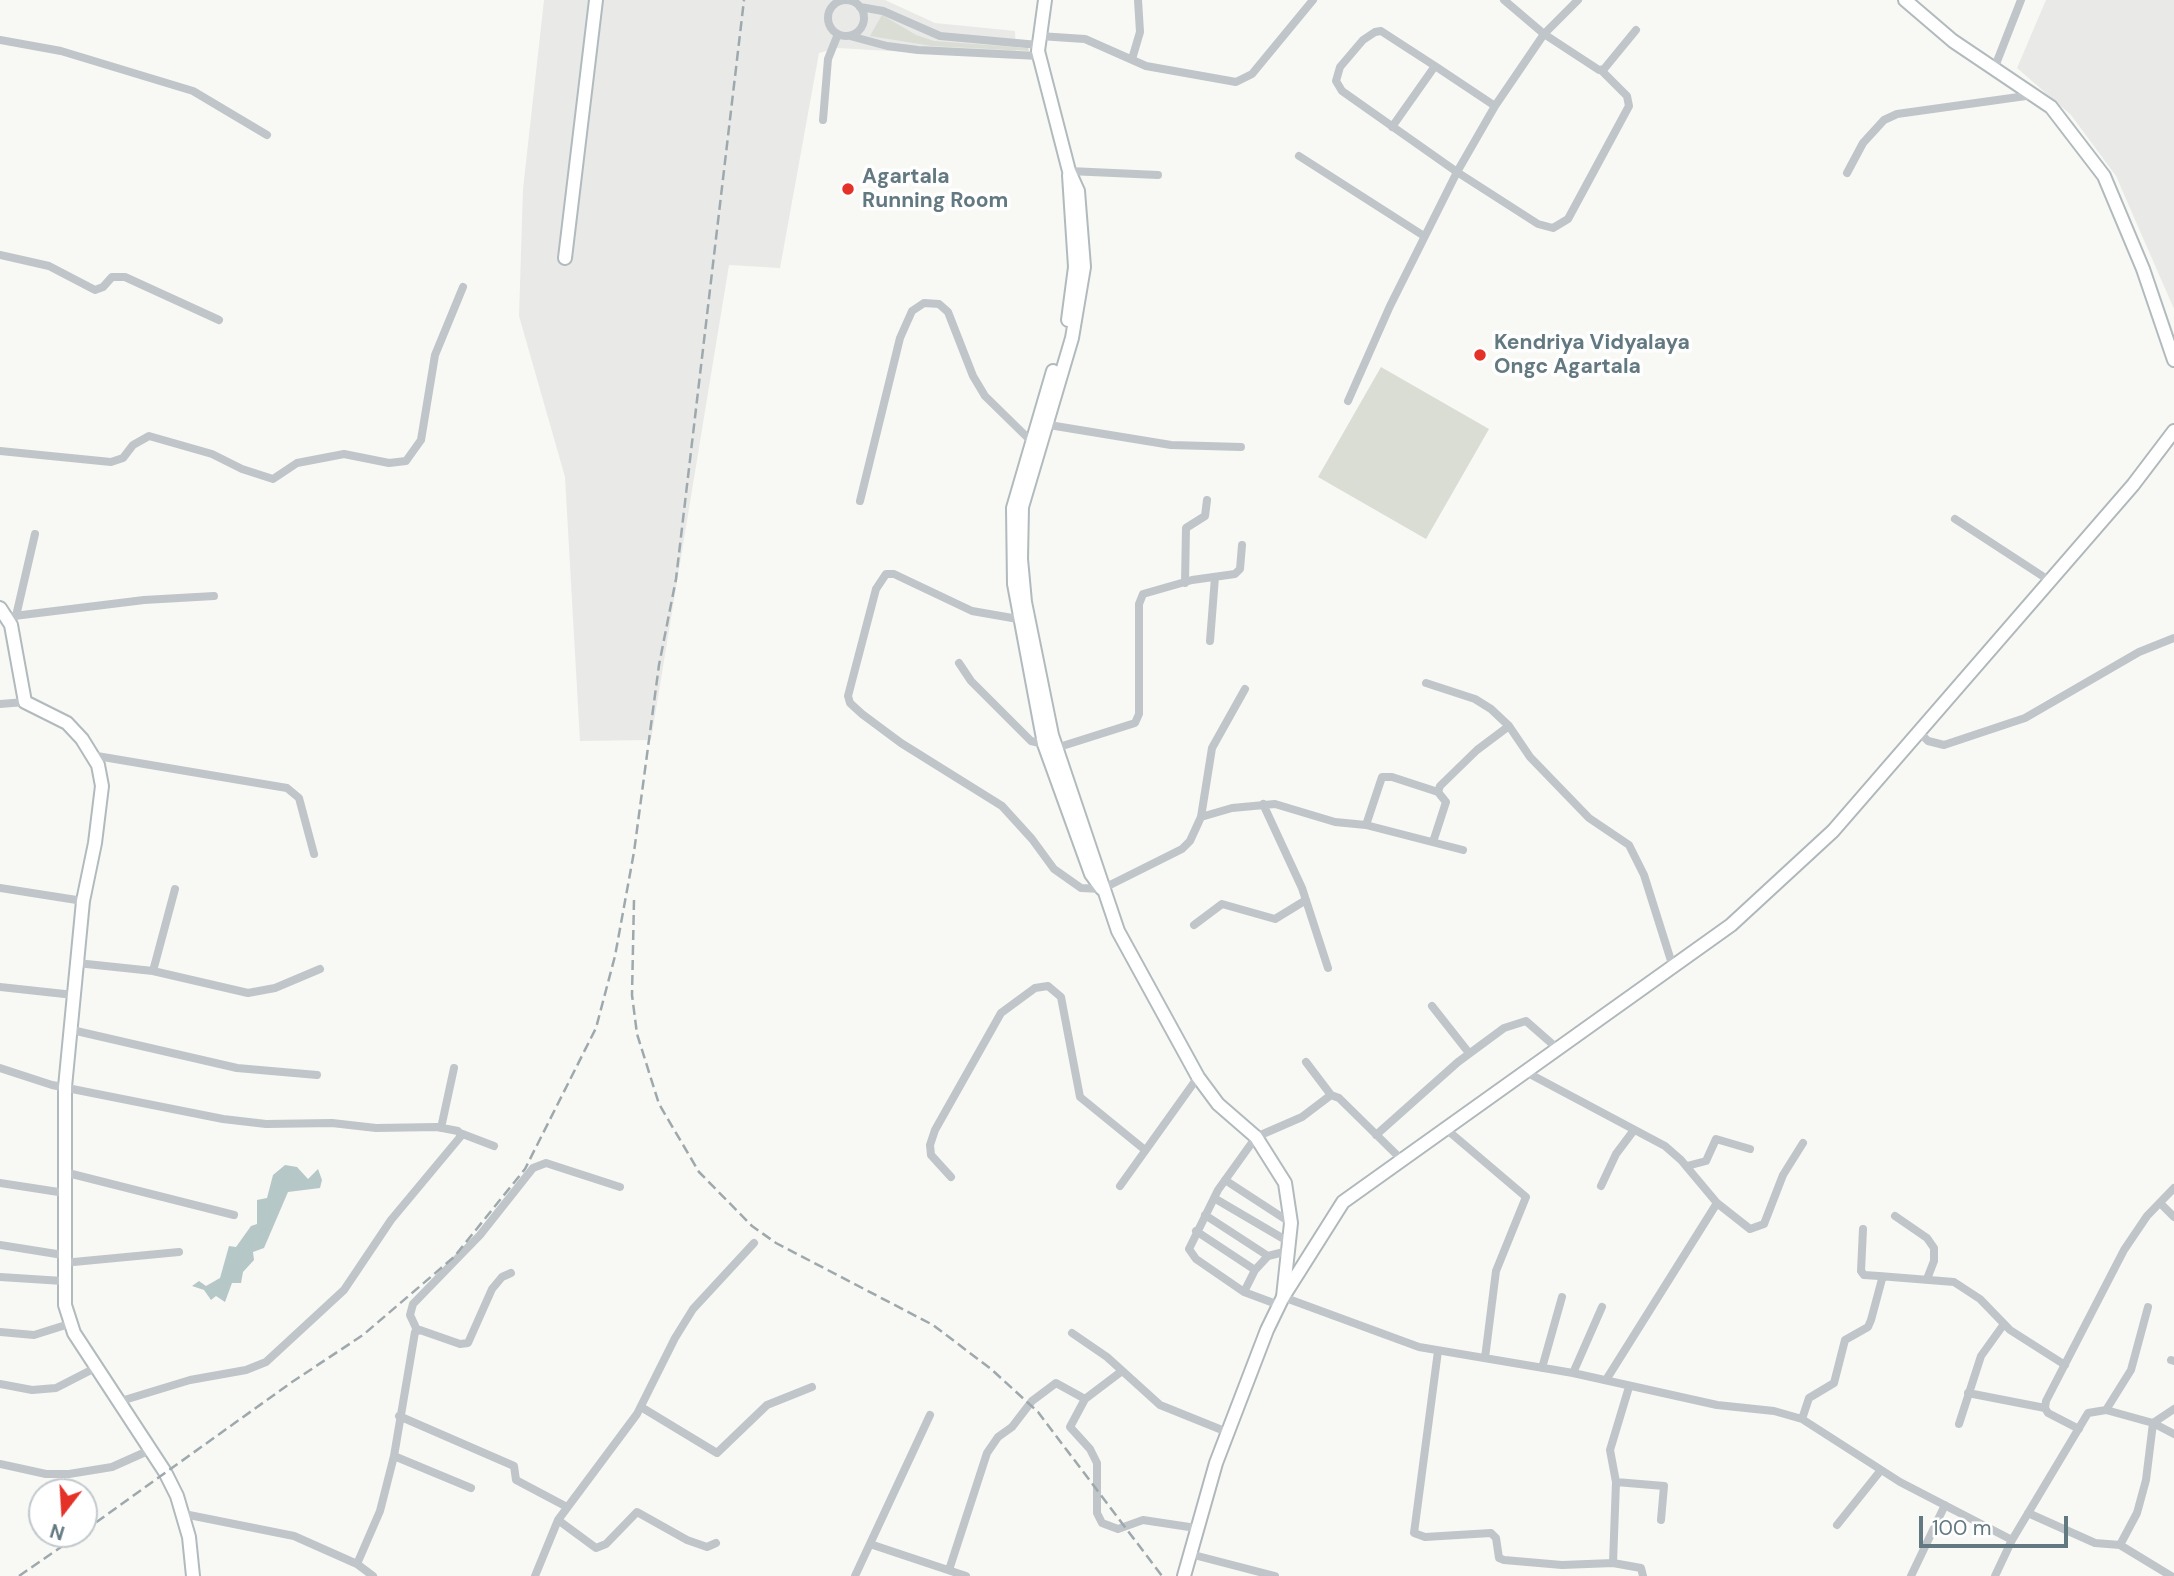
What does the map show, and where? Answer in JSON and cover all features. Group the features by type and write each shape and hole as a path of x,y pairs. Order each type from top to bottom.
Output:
{"street":[{"path":"565,258 596,0"},
{"path":"1039,46 940,36 874,7 860,7 845,0 834,5 829,20 838,34 881,45 918,50 1039,46 1085,39 1157,69 1228,81 1244,80 1312,0"},
{"path":"1045,0 1039,46 1069,171 1078,191 1084,267 1077,317 1042,424 1020,520 1018,619 1049,741 1100,871 1102,889 1130,957 1198,1077 1217,1104 1256,1137 1285,1183 1292,1223 1281,1301"},
{"path":"1132,59 1140,32 1138,0"},
{"path":"1495,106 1381,31 1363,40 1340,67 1338,87 1457,172 1538,224 1553,228 1561,226 1568,219 1629,106 1627,96 1601,70 1544,34 1504,0"},
{"path":"1348,401 1424,236 1457,172 1495,106 1544,34 1578,0"},
{"path":"1905,0 1953,41 2051,107 2104,176 2143,269 2174,360"},
{"path":"1994,69 2021,0"},
{"path":"850,36 863,24 860,7"},
{"path":"1601,70 1636,30"},
{"path":"824,120 828,59 838,34"},
{"path":"0,40 61,51 192,91 267,135"},
{"path":"1392,127 1435,66"},
{"path":"1847,173 1863,143 1884,120 1897,114 2033,95"},
{"path":"1299,156 1390,218 1424,236"},
{"path":"1069,171 1158,176"},
{"path":"0,255 49,266 95,290 103,287 112,277 125,277 219,320"},
{"path":"0,452 111,462 123,458 133,445 149,436 212,454 242,469 273,479 297,463 344,454 389,463 407,461 421,440 435,355 463,287"},
{"path":"860,501 900,338 912,311 924,303 939,304 948,312 973,376 985,396 1032,442"},
{"path":"1042,424 1032,442 1012,520 1020,602 1049,741"},
{"path":"1042,424 1171,445 1241,447"},
{"path":"1184,1576 1196,1528 1227,1432 1281,1301 1343,1202 1731,925 1833,831 2050,581 2174,431"},
{"path":"1185,583 1186,528 1205,516 1207,500"},
{"path":"1955,519 2050,581"},
{"path":"25,702 7,613 35,534"},
{"path":"959,663 971,681 1031,741 1049,741 1135,723 1139,714 1140,599 1147,591 1238,571 1242,545"},
{"path":"1018,619 964,608 894,574 886,574 880,581 873,601 850,684 850,703 901,743 1002,806 1067,881 1081,888 1102,889 1182,849 1196,833 1212,748 1245,689"},
{"path":"1210,641 1215,577"},
{"path":"7,613 214,596"},
{"path":"1919,732 1934,744 1944,744 2025,718 2139,653 2174,638"},
{"path":"1426,683 1475,699 1509,726 1530,757 1589,818 1622,839 1634,853 1673,967"},
{"path":"0,704 25,702 67,723 98,765 102,786 96,842 83,901 65,1087 63,1281 69,1324 165,1472 184,1514 193,1576"},
{"path":"1438,792 1441,784 1467,758 1509,726"},
{"path":"91,755 287,788 299,798 314,853"},
{"path":"1366,825 1382,777 1392,777 1438,792 1446,802 1433,842"},
{"path":"1201,817 1232,808 1263,804 1285,805 1335,822 1366,825 1463,850"},
{"path":"1263,804 1306,900 1328,968"},
{"path":"0,888 83,901"},
{"path":"153,971 175,889"},
{"path":"1194,925 1209,910 1222,904 1275,919 1306,900"},
{"path":"77,963 153,971 248,993 275,988 320,969"},
{"path":"951,1177 931,1155 930,1145 935,1130 1001,1013 1035,988 1048,986 1061,997 1080,1097 1145,1150"},
{"path":"0,987 74,995"},
{"path":"1432,1006 1469,1053"},
{"path":"1376,1135 1469,1053 1504,1028 1524,1021 1558,1049"},
{"path":"72,1030 237,1069 317,1074"},
{"path":"1306,1062 1331,1095 1339,1098 1402,1160"},
{"path":"0,1068 65,1087 257,1123 441,1128 494,1146"},
{"path":"441,1128 454,1068"},
{"path":"1526,1072 1665,1146 1687,1166 1717,1203 1746,1228 1760,1228 1783,1175 1803,1143"},
{"path":"1120,1186 1198,1077"},
{"path":"1331,1095 1302,1117 1256,1137 1225,1180 1189,1245 1190,1253 1244,1292 1281,1301 1408,1344 1438,1351 1606,1380 1720,1405 1774,1411 1802,1419 1881,1470 2012,1540"},
{"path":"1446,1129 1527,1197 1496,1271 1485,1358"},
{"path":"1601,1185 1616,1154 1634,1129"},
{"path":"121,1401 190,1380 246,1370 266,1362 344,1290 391,1220 461,1139 460,1133"},
{"path":"1687,1166 1706,1161 1716,1139 1750,1149"},
{"path":"357,1563 380,1511 394,1456 399,1416 417,1330 410,1315 413,1304 480,1235 533,1168 546,1163 620,1186"},
{"path":"64,1172 234,1215"},
{"path":"1225,1180 1292,1223"},
{"path":"0,1183 65,1194"},
{"path":"2045,1408 2106,1280 2132,1237 2174,1188"},
{"path":"1214,1198 1289,1246"},
{"path":"1606,1380 1717,1203"},
{"path":"2160,1203 2174,1217"},
{"path":"1205,1215 1268,1256"},
{"path":"1895,1216 1927,1238 1934,1248 1934,1261 1927,1279"},
{"path":"1863,1229 1861,1271 1868,1276 1941,1279 1966,1289 2004,1324 2065,1364"},
{"path":"1196,1231 1255,1270"},
{"path":"535,1576 558,1520 641,1406 675,1338 693,1309 754,1243"},
{"path":"0,1245 63,1259 179,1252"},
{"path":"1244,1292 1255,1270 1268,1256 1289,1246"},
{"path":"417,1330 455,1343 468,1343 492,1289 502,1277 511,1273"},
{"path":"1802,1419 1810,1398 1834,1383 1845,1340 1868,1328 1881,1284 1879,1276"},
{"path":"0,1277 63,1281"},
{"path":"1542,1368 1562,1297"},
{"path":"1573,1374 1602,1307"},
{"path":"2106,1410 2131,1370 2148,1307"},
{"path":"0,1332 34,1335 69,1324"},
{"path":"1959,1424 1981,1356 2004,1324"},
{"path":"1072,1334 1098,1350 1163,1407 1227,1432"},
{"path":"1438,1351 1415,1534 1425,1537 1488,1532 1496,1538 1500,1559 1562,1565 1613,1563 1641,1568 1643,1576"},
{"path":"0,1384 32,1390 56,1388 97,1367"},
{"path":"1122,1371 1085,1399 1070,1427 1090,1448 1097,1463 1097,1513 1102,1522 1118,1529 1143,1520 1196,1528"},
{"path":"949,1570 987,1453 998,1437 1012,1427 1032,1401 1056,1383 1085,1399"},
{"path":"641,1406 717,1453 725,1449 738,1430 767,1405 812,1387"},
{"path":"1613,1563 1616,1482 1610,1450 1629,1387"},
{"path":"1968,1394 2045,1408 2048,1413 2079,1429"},
{"path":"2120,1545 2137,1513 2146,1480 2153,1423 2174,1409"},
{"path":"1995,1576 2012,1540 2088,1413 2106,1410 2153,1423 2174,1434"},
{"path":"399,1416 514,1466 516,1480 567,1507"},
{"path":"855,1576 930,1416"},
{"path":"0,1464 46,1474 69,1474 112,1467 150,1450"},
{"path":"394,1456 471,1488"},
{"path":"1837,1525 1881,1470"},
{"path":"1616,1482 1662,1485 1665,1489 1661,1520"},
{"path":"1911,1576 1945,1505"},
{"path":"558,1520 596,1548 606,1544 637,1512 699,1545 716,1543"},
{"path":"2028,1513 2095,1543 2120,1545 2171,1576"},
{"path":"184,1514 293,1536 357,1563 373,1576"},
{"path":"870,1544 966,1576"},
{"path":"1189,1554 1275,1576"},
{"path":"1559,1576 1562,1565"}],"shaded area":[{"path":"544,0 885,0 935,23 1015,31 1016,58 837,48 819,53 780,268 729,265 651,740 580,741 565,477 519,316 523,189"},
{"path":"2046,0 2174,0 2174,309 2116,176 2071,115 2017,68"},
{"path":"882,15 916,35 934,41 1028,48 1029,51 932,46 870,36"},
{"path":"1381,367 1489,429 1426,539 1318,477"},
{"path":"285,1165 297,1167 308,1179 318,1169 322,1180 320,1188 288,1192 264,1248 253,1252 254,1260 243,1272 241,1283 232,1283 225,1302 216,1296 211,1300 204,1290 192,1286 199,1281 206,1286 220,1278 229,1246 236,1247 251,1226 257,1224 257,1200 267,1198 273,1175"}],"railway":[{"path":"98,1521 292,1382 363,1335 454,1257 525,1169 596,1028 615,956 634,852 659,665 676,579 744,0"},
{"path":"634,900 632,995 637,1034 659,1104 699,1172 752,1226 776,1243 933,1325 991,1369 1038,1412 1162,1576"},
{"path":"19,1576 60,1548"}],"place":[{"name":"Agartala Running Room","path":"848,189"},
{"name":"Kendriya Vidyalaya Ongc Agartala","path":"1480,355"}]}
